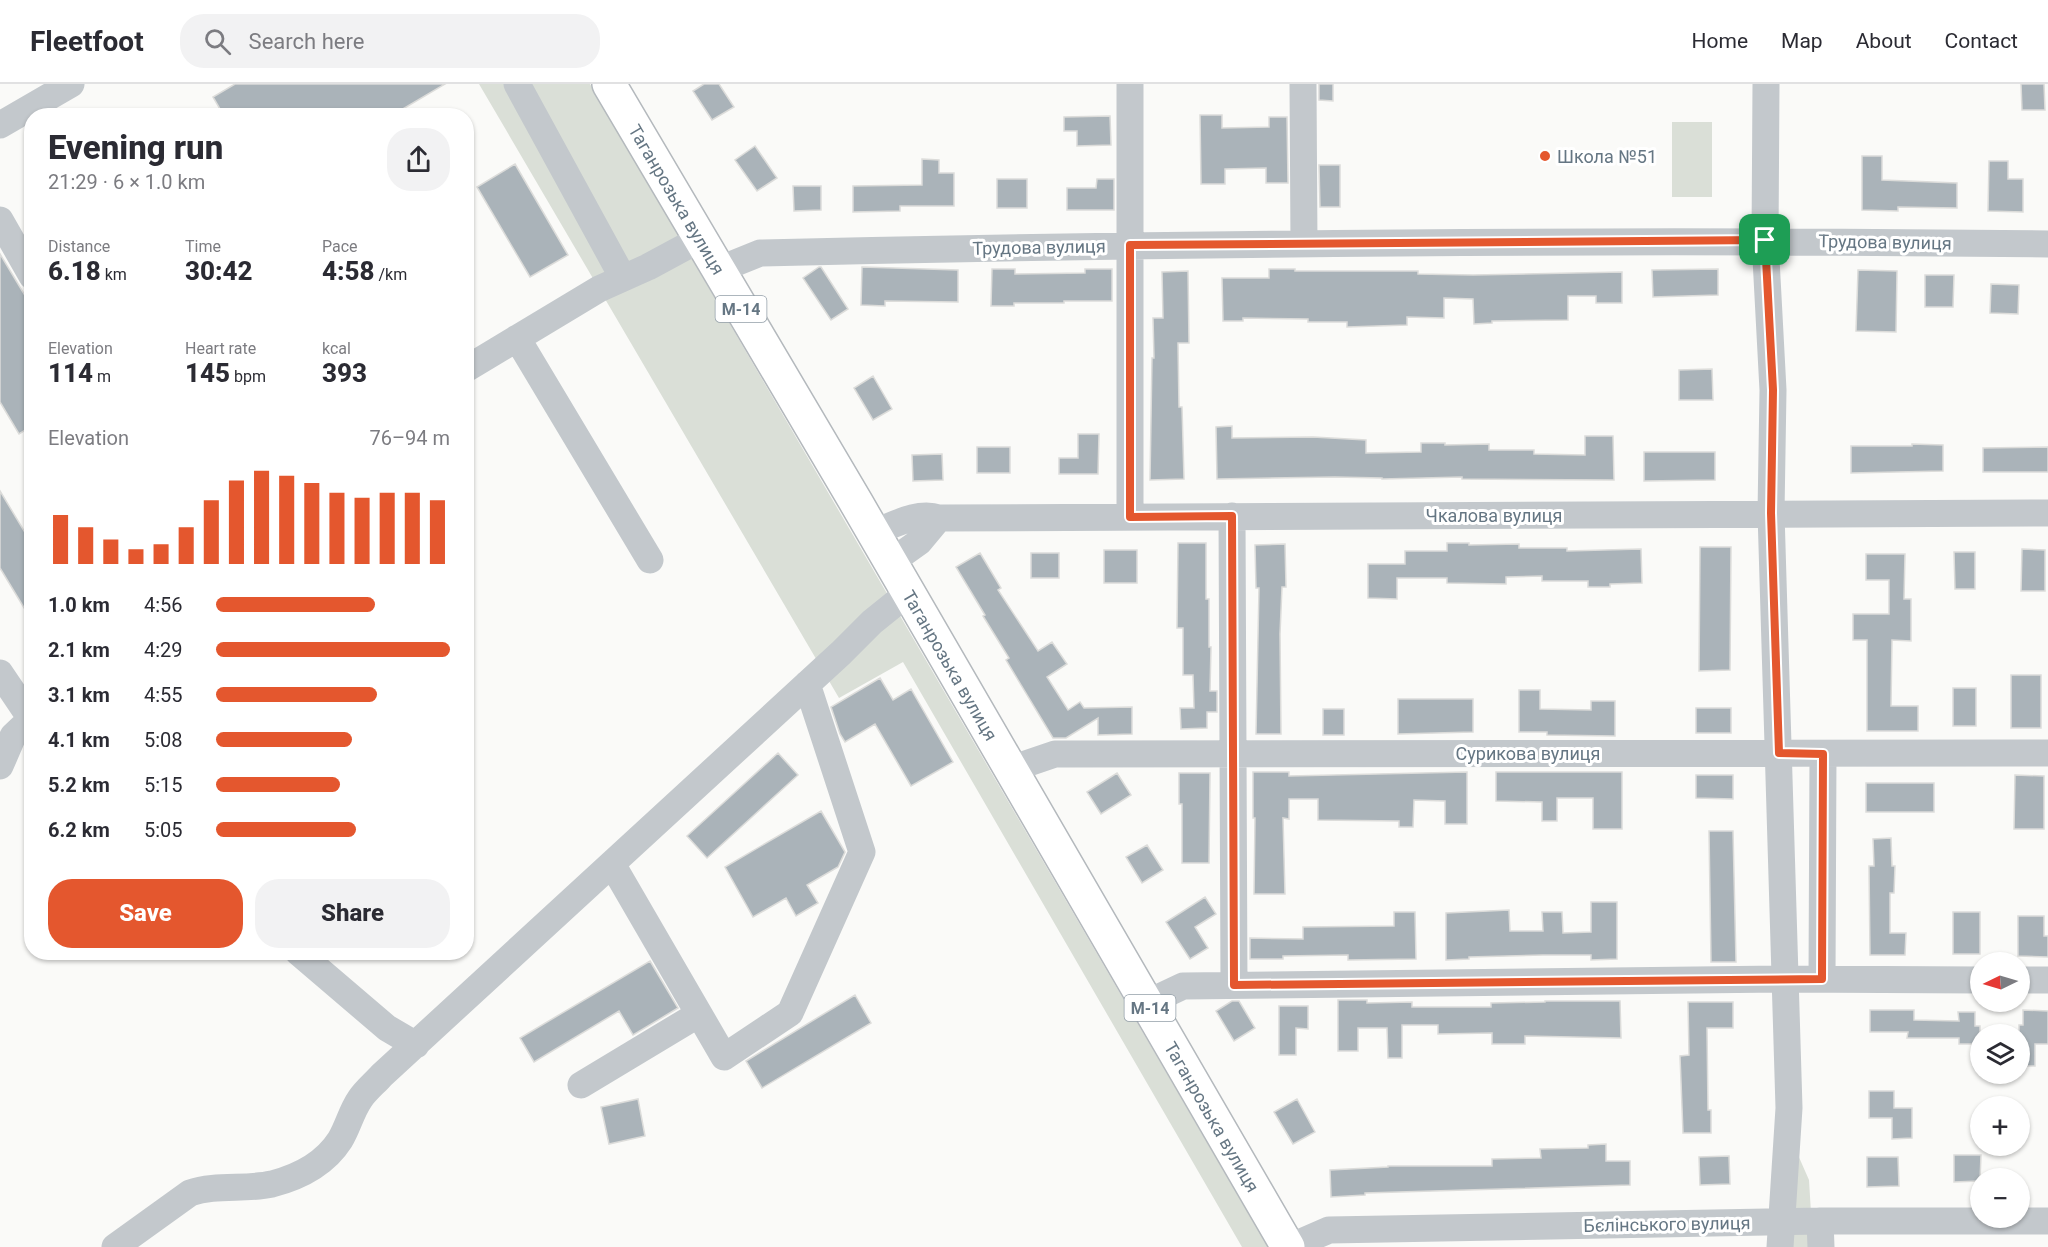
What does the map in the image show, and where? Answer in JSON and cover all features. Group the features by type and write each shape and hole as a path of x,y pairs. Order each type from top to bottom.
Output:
{"highway":[{"name":"Таганрозька вулиця","path":"609,84 891,562 1289,1247"}],"street":[{"path":"29,108 71,84"},
{"path":"517,84 623,278"},
{"path":"1130,84 1130,517"},
{"path":"1303,84 1304,244"},
{"path":"1766,84 1765,240 1773,390 1771,513 1789,1108 1781,1235"},
{"path":"0,125 24,111"},
{"path":"0,220 24,262"},
{"path":"474,364 599,289 648,267 700,239"},
{"name":"Трудова вулиця","path":"718,270 760,253 1130,245 1765,240 2048,243"},
{"path":"517,338 650,560"},
{"name":"Чкалова вулиця","path":"873,533 923,515 939,518 2048,513"},
{"path":"1232,516 1234,985"},
{"path":"891,562 919,542 939,518"},
{"path":"115,1247 190,1193 203,1188 264,1185 293,1179 320,1163 339,1140 362,1096 807,684 872,621 908,593"},
{"path":"0,673 22,711 0,766"},
{"path":"612,864 724,1057 790,1012 862,852 807,684"},
{"name":"Сурикова вулиця","path":"1011,769 1054,754 2048,753"},
{"path":"1822,979 1823,754"},
{"path":"307,960 387,1028 416,1045"},
{"path":"1147,1003 1183,986 1785,979 1970,980"},
{"path":"2030,980 2048,980"},
{"path":"581,1085 699,1014"},
{"name":"Бєлінського вулиця","path":"1289,1247 1329,1230 1781,1235 2048,1221"}],"shaded area":[{"path":"479,84 590,84 1268,1247 1242,1247 903,662 839,698"},
{"path":"1672,122 1712,122 1712,197 1672,197"},
{"path":"1780,1114 1809,1180 1811,1213 1781,1213"},
{"path":"1781,1230 1811,1230 1812,1247 1780,1247"}],"building":[{"path":"235,84 445,84 404,108 219,108 213,97"},
{"path":"704,84 719,84 734,107 712,120 693,91"},
{"path":"1319,84 1333,84 1333,101 1319,100"},
{"path":"2021,84 2044,84 2045,110 2022,110"},
{"path":"1200,115 1222,115 1222,128 1269,127 1269,117 1287,117 1288,183 1266,183 1266,168 1225,169 1225,184 1201,184"},
{"path":"1110,116 1111,145 1077,146 1077,131 1064,131 1064,117"},
{"path":"755,146 777,178 757,191 735,160"},
{"path":"1862,156 1882,156 1882,180 1957,183 1957,208 1898,207 1898,211 1862,210"},
{"path":"922,159 939,160 939,173 954,173 954,206 900,206 900,211 853,212 853,186 922,185"},
{"path":"1989,161 2008,161 2008,179 2023,179 2023,212 1988,211"},
{"path":"515,164 568,255 530,277 477,187"},
{"path":"1319,165 1340,165 1340,207 1320,207"},
{"path":"997,179 1027,179 1027,208 997,208"},
{"path":"1097,179 1114,179 1114,210 1067,210 1067,188 1096,188"},
{"path":"793,186 821,186 821,210 794,211"},
{"path":"0,254 24,294 24,431 19,434 0,402"},
{"path":"819,267 848,309 831,320 803,278"},
{"path":"862,267 958,270 958,302 885,301 885,306 861,305"},
{"path":"992,269 1015,269 1015,274 1085,273 1085,269 1112,269 1112,301 1014,303 1014,306 991,306"},
{"path":"1269,269 1418,271 1418,274 1473,275 1622,272 1622,303 1596,303 1596,296 1568,296 1568,320 1492,321 1492,323 1474,324 1473,299 1444,298 1444,318 1407,317 1407,325 1347,327 1347,322 1308,322 1308,319 1243,318 1243,321 1223,321 1222,278 1269,278"},
{"path":"1718,269 1718,295 1653,297 1652,270"},
{"path":"1858,270 1897,271 1896,332 1856,331"},
{"path":"1188,271 1189,343 1178,343 1179,407 1182,407 1184,479 1150,480 1153,318 1163,318 1162,272"},
{"path":"1925,275 1954,275 1953,307 1925,307"},
{"path":"1991,284 2019,285 2018,314 1990,313"},
{"path":"1712,369 1713,400 1679,400 1679,370"},
{"path":"873,376 892,409 873,420 854,388"},
{"path":"1232,426 1232,438 1313,437 1366,440 1366,453 1421,452 1421,443 1445,443 1445,445 1489,444 1489,450 1534,450 1534,454 1585,455 1585,436 1613,436 1614,480 1462,479 1462,477 1217,479 1216,427"},
{"path":"1078,434 1099,434 1098,474 1059,474 1059,458 1078,458"},
{"path":"1912,444 1943,445 1943,471 1851,473 1851,446 1912,446"},
{"path":"977,447 1010,447 1010,473 977,473"},
{"path":"2048,447 2048,472 1983,472 1983,448"},
{"path":"1644,452 1715,452 1715,480 1644,481"},
{"path":"942,454 943,480 913,481 912,455"},
{"path":"0,491 24,531 24,608 0,568"},
{"path":"1178,543 1206,543 1206,599 1209,599 1209,647 1211,647 1210,691 1217,691 1217,712 1207,712 1207,728 1181,729 1180,708 1194,708 1193,675 1183,675 1183,628 1177,628"},
{"path":"1447,543 1519,544 1519,548 1567,548 1567,551 1641,549 1642,583 1588,587 1588,581 1542,581 1542,576 1506,577 1506,584 1447,583 1447,578 1397,578 1397,599 1368,598 1368,564 1405,564 1405,551 1447,551"},
{"path":"1285,544 1286,587 1282,587 1280,634 1281,734 1256,734 1259,588 1256,588 1255,545"},
{"path":"1700,547 1731,547 1730,670 1699,671"},
{"path":"2022,549 2045,550 2045,591 2021,591"},
{"path":"1104,550 1137,550 1137,583 1104,583"},
{"path":"1954,552 1975,552 1975,589 1955,589"},
{"path":"980,553 1001,588 998,590 1038,651 1052,642 1067,664 1047,677 1068,710 1080,702 1084,708 1132,707 1132,734 1098,735 1098,718 1066,738 1053,738 1006,660 1009,658 956,567"},
{"path":"1031,553 1059,553 1059,578 1031,578"},
{"path":"1866,554 1905,554 1904,599 1911,599 1911,641 1892,640 1891,706 1918,706 1918,731 1867,731 1867,640 1853,640 1853,614 1889,614 1889,580 1866,580"},
{"path":"2011,675 2041,675 2041,728 2011,728"},
{"path":"880,678 893,700 911,689 953,762 911,786 875,724 845,742 831,707"},
{"path":"1953,688 1976,688 1976,726 1953,726"},
{"path":"1519,690 1540,690 1540,709 1591,710 1591,701 1615,701 1615,736 1547,735 1547,732 1519,732"},
{"path":"1398,699 1473,699 1473,732 1398,734"},
{"path":"1696,708 1731,708 1731,733 1696,733"},
{"path":"1323,709 1344,709 1344,735 1323,735"},
{"path":"778,753 798,775 707,858 687,836"},
{"path":"1253,772 1289,772 1289,776 1467,772 1467,824 1445,824 1445,801 1414,800 1413,827 1399,827 1399,821 1318,820 1318,799 1289,799 1289,819 1283,818 1285,894 1254,894"},
{"path":"1496,772 1622,772 1622,829 1593,829 1593,798 1557,798 1557,821 1542,821 1542,802 1496,801"},
{"path":"1117,773 1131,795 1101,814 1087,792"},
{"path":"1179,773 1210,773 1209,863 1182,863 1182,804 1179,804"},
{"path":"1696,775 1733,775 1733,799 1696,798"},
{"path":"2015,775 2044,776 2044,829 2014,829"},
{"path":"1866,783 1934,783 1934,812 1866,812"},
{"path":"821,811 845,852 838,867 807,885 818,903 796,916 786,898 753,917 725,867"},
{"path":"1709,831 1733,831 1736,962 1711,962"},
{"path":"1891,838 1892,866 1895,866 1894,893 1890,893 1890,933 1906,933 1905,955 1870,955 1869,866 1874,866 1873,839"},
{"path":"1147,845 1163,870 1142,883 1126,857"},
{"path":"1205,897 1216,914 1195,927 1208,948 1190,959 1166,922"},
{"path":"1591,902 1617,902 1617,959 1591,960 1591,955 1543,955 1469,957 1469,959 1446,960 1446,913 1509,910 1510,931 1543,931 1542,912 1562,912 1563,933 1591,932"},
{"path":"1394,912 1415,912 1416,959 1348,960 1348,955 1250,959 1250,938 1303,939 1303,927 1394,926"},
{"path":"1953,912 1980,912 1980,952 1953,954"},
{"path":"2018,916 2044,916 2044,936 2048,936 2048,957 2030,956 2030,952 2018,952"},
{"path":"650,961 678,1008 633,1035 619,1011 534,1062 520,1038"},
{"path":"855,995 871,1023 762,1088 746,1061"},
{"path":"1338,1000 1367,1000 1367,1003 1412,1002 1412,1007 1491,1007 1491,1003 1620,1001 1621,1038 1525,1036 1525,1044 1492,1044 1492,1033 1438,1034 1438,1025 1402,1025 1402,1058 1388,1058 1387,1028 1358,1028 1358,1051 1338,1051"},
{"path":"1232,1001 1239,1001 1255,1028 1234,1041 1216,1011"},
{"path":"1688,1002 1733,1002 1733,1028 1707,1028 1708,1110 1711,1110 1711,1133 1683,1133 1680,1056 1689,1055"},
{"path":"1279,1006 1308,1006 1308,1029 1296,1028 1296,1055 1279,1055"},
{"path":"1870,1010 1914,1010 1914,1020 1959,1021 1958,1012 1975,1012 1975,1024 1970,1024 1970,1044 1959,1044 1959,1038 1907,1038 1908,1032 1870,1032"},
{"path":"2048,1011 2048,1044 2035,1044 2035,1066 2030,1066 2030,1024 2023,1024 2023,1012"},
{"path":"1869,1091 1894,1091 1894,1108 1912,1108 1912,1138 1892,1139 1892,1118 1869,1118"},
{"path":"638,1099 645,1136 609,1144 601,1107"},
{"path":"1297,1099 1315,1132 1293,1144 1274,1112"},
{"path":"1606,1144 1606,1161 1630,1161 1630,1185 1365,1193 1365,1195 1331,1197 1330,1170 1388,1166 1492,1166 1492,1159 1541,1158 1540,1149 1588,1148 1588,1145"},
{"path":"1954,1155 1981,1156 1980,1168 1970,1168 1970,1181 1954,1182"},
{"path":"1729,1156 1730,1184 1700,1185 1699,1157"},
{"path":"1867,1157 1898,1157 1899,1186 1867,1187"}],"place":[{"name":"Школа №51","path":"1545,156"}],"route":[{"path":"1765,240 1773,390 1771,513 1779,753 1823,754 1822,979 1234,985 1232,516 1130,517 1130,245 1765,240"}]}
